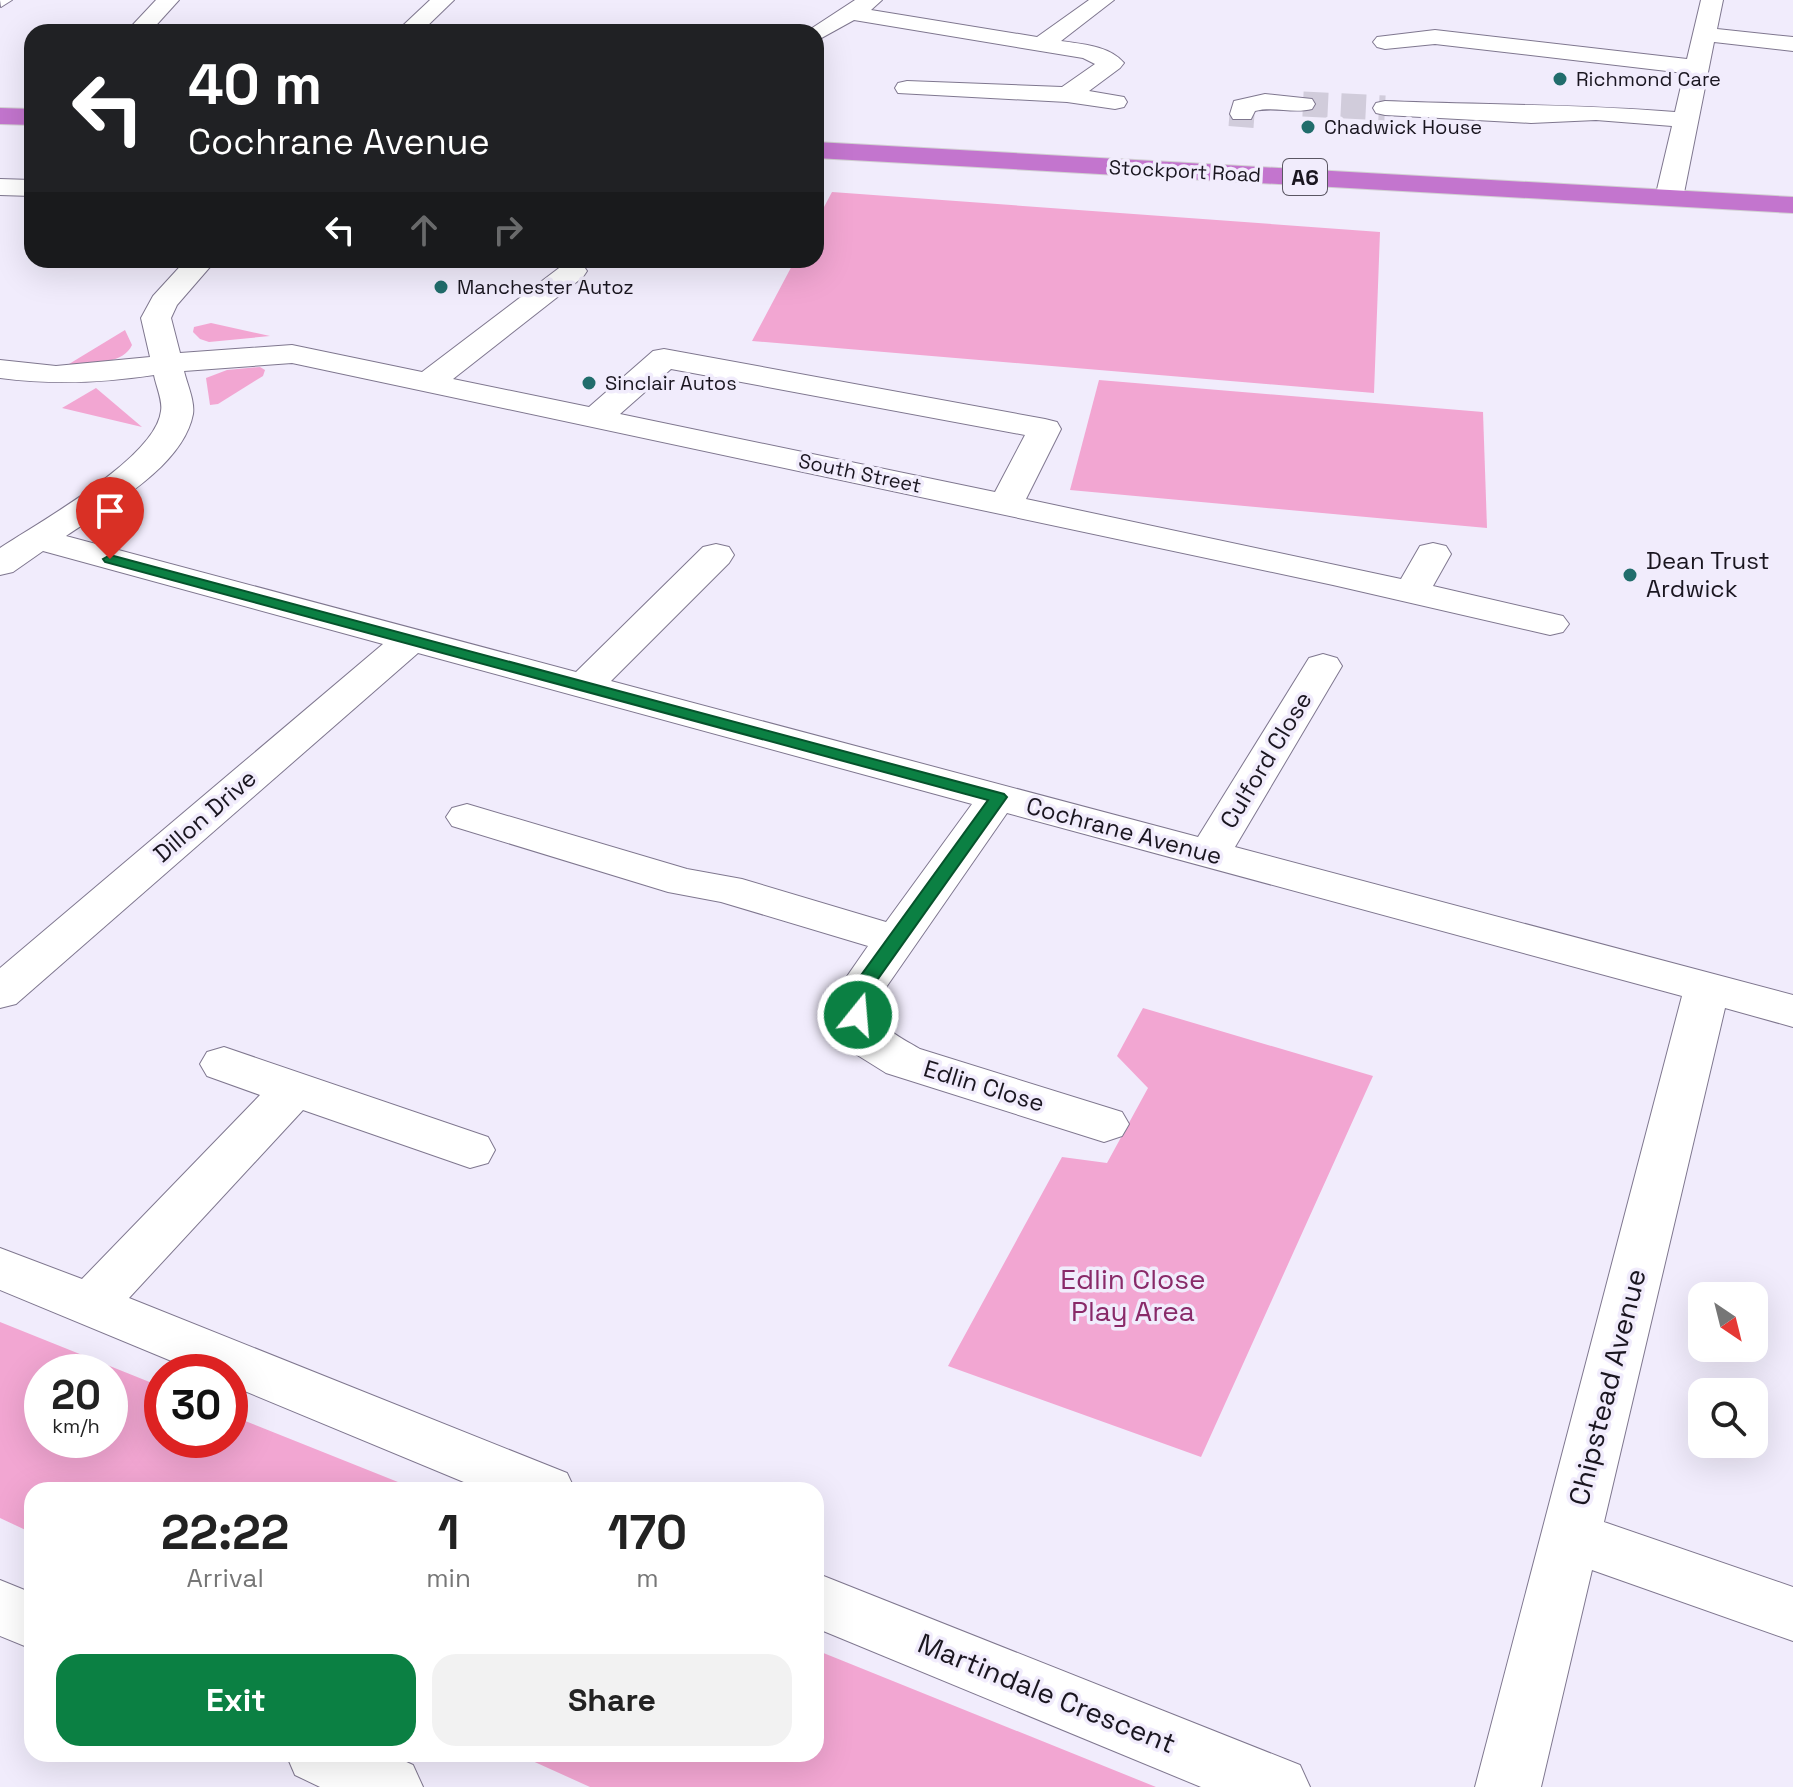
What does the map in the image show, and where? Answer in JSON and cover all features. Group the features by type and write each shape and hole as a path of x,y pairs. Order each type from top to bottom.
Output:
{"highway":[{"path":"0,116 24,117"},
{"name":"Stockport Road","path":"824,150 1793,205"}],"street":[{"path":"145,24 168,0"},
{"path":"416,24 443,0"},
{"path":"824,29 871,0"},
{"path":"1043,43 1103,0"},
{"path":"1669,198 1712,0"},
{"path":"850,13 1043,43 1089,52 1112,63 1067,95"},
{"path":"1704,34 1793,44"},
{"path":"1385,42 1435,37 1697,67"},
{"path":"907,88 1067,95 1115,102"},
{"path":"1242,114 1243,106 1265,92 1303,104"},
{"path":"1385,108 1531,115 1596,113 1685,120"},
{"path":"0,187 24,188"},
{"path":"0,564 115,487 150,459 171,432 178,410 156,318 163,302 195,268"},
{"path":"430,381 573,271"},
{"name":"South Street","path":"0,369 53,375 261,353 292,354 1006,504 1550,624"},
{"path":"597,417 664,358 1045,429 1006,504"},
{"name":"Cochrane Avenue","path":"37,539 1793,1011"},
{"path":"1411,592 1433,554"},
{"path":"584,686 716,555"},
{"name":"Dillon Drive","path":"0,993 411,640"},
{"name":"Culford Close","path":"1209,854 1323,666"},
{"name":"Edlin Close","path":"998,797 864,985 858,1015 871,1042 903,1061 1104,1124"},
{"path":"467,817 683,882 726,889 897,940"},
{"name":"Chipstead Avenue","path":"1508,1787 1707,988"},
{"path":"224,1064 470,1150"},
{"path":"90,1305 294,1089"},
{"path":"0,1268 526,1482"},
{"path":"1570,1536 1793,1614"},
{"name":"Martindale Crescent","path":"824,1603 1277,1787"},
{"path":"0,1607 24,1618"},
{"path":"335,1762 390,1787"}],"green space":[{"path":"832,192 1380,232 1374,393 752,341 791,268 824,268 824,207"},
{"path":"211,323 270,336 209,342 193,332 194,327"},
{"path":"125,330 132,345 121,356 104,362 69,364"},
{"path":"260,367 265,370 263,376 218,404 210,405 206,378 227,370"},
{"path":"1099,380 1483,412 1487,528 1070,490"},
{"path":"96,388 142,427 62,408"},
{"name":"Edlin Close Play Area","path":"1143,1008 1373,1076 1201,1457 948,1366 1062,1157 1107,1163 1148,1088 1117,1056"},
{"path":"0,1322 80,1354 24,1354 24,1458 128,1458 128,1373 144,1380 144,1458 248,1458 248,1422 398,1482 24,1482 24,1529 0,1518"},
{"path":"824,1653 1156,1787 590,1787 535,1762 824,1762"}],"tunnel":[{"path":"1303,104 1385,108"},
{"path":"1241,127 1242,114"}],"place":[{"name":"Richmond Care","path":"1560,79"},
{"name":"Chadwick House","path":"1308,127"},
{"name":"Manchester Autoz","path":"441,287"},
{"name":"Sinclair Autos","path":"589,383"},
{"name":"Dean Trust Ardwick","path":"1630,575"}],"route":[{"path":"110,559 998,797 864,985 858,1015"}]}
